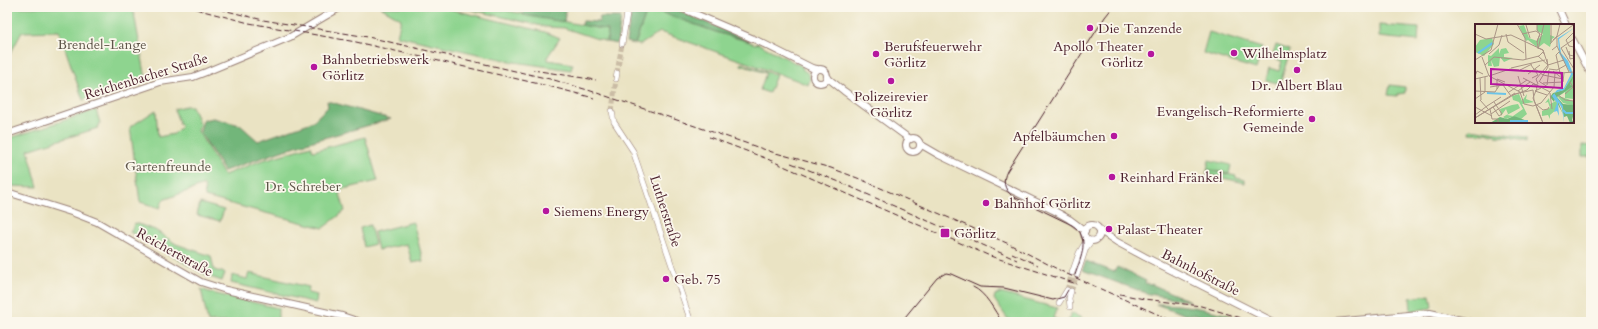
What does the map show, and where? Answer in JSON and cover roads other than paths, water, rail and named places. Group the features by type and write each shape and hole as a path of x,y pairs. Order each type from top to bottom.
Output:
{"main road":[{"name":"Reichenbacher Straße","path":"7,134 149,86 193,77 282,40 341,7"},
{"path":"679,7 753,39 812,68 815,72"},
{"path":"1558,7 1566,24"},
{"path":"1574,42 1591,74"},
{"path":"824,70 827,76 826,80 820,83 815,82 813,78 815,72 824,70"},
{"name":"Bahnhofstraße","path":"827,76 844,91 906,137 917,140 920,144 939,155 1069,219 1087,231 1095,239 1104,238 1117,242"},
{"name":"Bahnhofstraße","path":"823,82 829,83 844,91"},
{"name":"Bahnhofstraße","path":"892,126 906,144 906,149 909,152 913,153 924,151 939,155"},
{"path":"906,144 911,139"},
{"path":"918,151 920,144"},
{"name":"Reichertstraße","path":"7,192 88,218 201,282 226,290 336,315 360,322"},
{"name":"Bahnhofstraße","path":"1087,231 1094,225 1117,242 1274,322"},
{"path":"1095,239 1100,234 1099,230"},
{"path":"1335,322 1423,313 1435,313 1470,322"}],"street":[{"path":"622,44 628,7"},
{"name":"Lutherstraße","path":"612,111 614,122 634,151 691,322"},
{"path":"1087,231 1086,241 1079,253 1074,274 1086,248 1095,239"},
{"path":"1059,303 1069,291 1070,307"}],"tunnel":[{"path":"617,73 622,44"},
{"path":"612,111 616,79"},
{"path":"1067,290 1072,273"},
{"path":"1071,291 1077,275"}],"tram line":[{"path":"1075,275 1083,248 1083,241 1078,230 1072,225 1012,196 1007,191 1004,181 1007,171 1105,17 1113,7"},
{"path":"901,322 937,278 946,273 980,287 1004,288 1053,300 1064,297 1068,290"},
{"path":"973,287 982,293 1002,322"}],"railway":[{"path":"188,7 249,23 356,42 594,98"},
{"path":"211,7 263,20 368,37 554,80 772,152 831,168 860,179 1009,244 1067,274 1175,322"},
{"path":"533,70 596,80"},
{"path":"709,137 765,158 990,256 1077,284"},
{"path":"791,163 837,181 1017,260"},
{"path":"1012,253 1038,265"},
{"path":"1120,294 1144,299 1201,306 1255,322"}],"place":[{"name":"Die Tanzende","path":"1090,28"},
{"name":"Wilhelmsplatz","path":"1234,53"},
{"name":"Berufsfeuerwehr Görlitz","path":"876,54"},
{"name":"Apollo Theater Görlitz","path":"1151,54"},
{"name":"Bahnbetriebswerk Görlitz","path":"314,67"},
{"name":"Dr. Albert Blau","path":"1297,70"},
{"name":"Polizeirevier Görlitz","path":"891,81"},
{"name":"Evangelisch-Reformierte Gemeinde","path":"1312,119"},
{"name":"Apfelbäumchen","path":"1114,136"},
{"name":"Reinhard Fränkel","path":"1112,177"},
{"name":"Bahnhof Görlitz","path":"986,203"},
{"name":"Siemens Energy","path":"546,211"},
{"name":"Palast-Theater","path":"1109,229"},
{"name":"Görlitz","path":"945,233"},
{"name":"Geb. 75","path":"666,279"}],"park label":[{"name":"Brendel-Lange","path":"102,44"},
{"name":"Gartenfreunde","path":"168,166"},
{"name":"Dr. Schreber","path":"303,186"}]}
